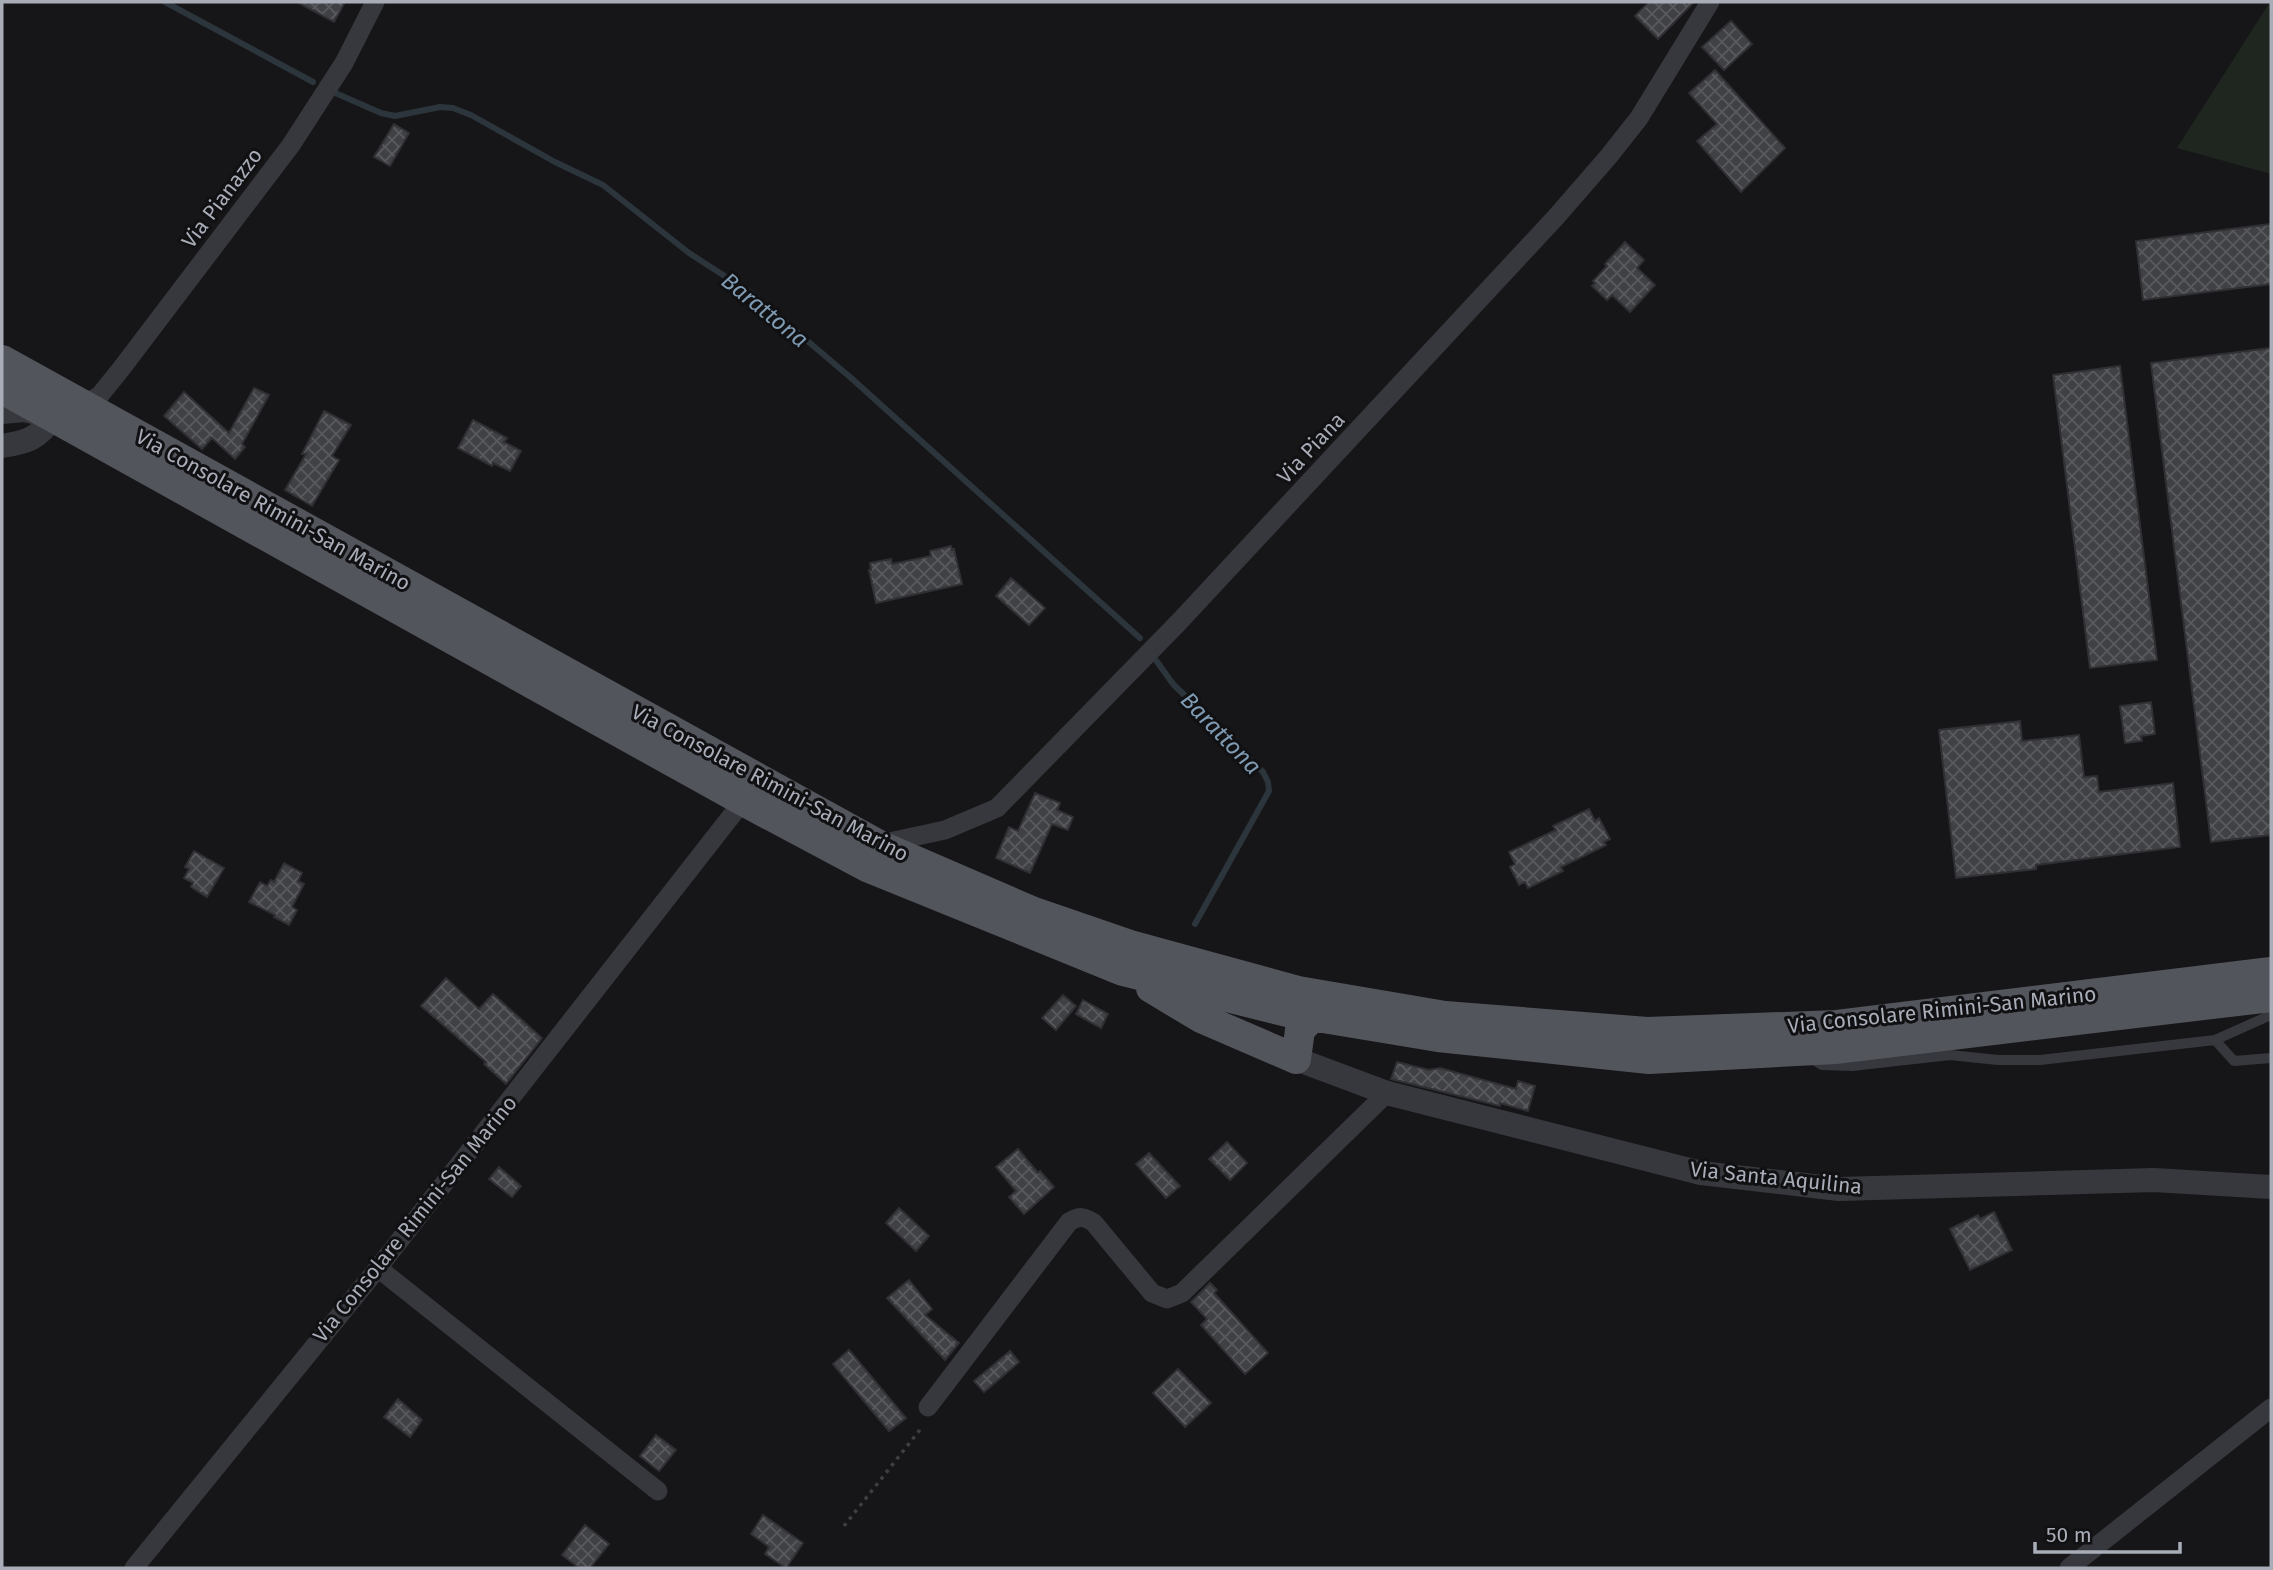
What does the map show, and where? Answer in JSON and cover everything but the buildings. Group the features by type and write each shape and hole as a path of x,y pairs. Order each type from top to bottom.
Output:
{"main road":[{"name":"Via Consolare Rimini-San Marino","path":"2,360 879,845 1034,912 1130,945 1298,991 1445,1016 1647,1032 1837,1025 2271,972"},
{"name":"Via Consolare Rimini-San Marino","path":"2,389 743,801 867,867 1124,971 1302,1038 1437,1037 1649,1059 1835,1049 2271,997"},
{"path":"1124,971 1201,1018 1302,1038"}],"street":[{"name":"Via Pianazzo","path":"84,405 100,395 121,369 291,145 344,63 375,2"},
{"name":"Via Piana","path":"879,845 945,830 997,808 1140,662 1556,217 1639,118 1710,2"},
{"path":"2,412 24,410 52,417 84,405"},
{"path":"2,446 23,443 43,432 52,417"},
{"name":"Via Consolare Rimini-San Marino","path":"134,1568 378,1268 743,801"},
{"name":"Via Santa Aquilina","path":"1302,1038 1387,1093 1702,1173 1839,1189 2154,1180 2271,1187"},
{"path":"928,1407 1062,1230 1076,1218 1085,1217 1094,1223 1152,1293 1167,1299 1182,1293 1387,1093"},
{"path":"378,1268 658,1491"},
{"path":"2068,1568 2271,1408"}],"lane":[{"path":"1798,1051 1822,1065 1853,1066 1950,1055 1998,1060 2040,1060 2215,1040 2271,1015"},
{"path":"2215,1040 2234,1061 2271,1058"}],"path":[{"path":"844,1526 919,1431 928,1407"}],"shaded area":[{"path":"2270,2 2271,174 2177,148"}],"waterway":[{"name":"Barattona","path":"165,2 313,82"},
{"name":"Barattona","path":"333,92 381,113 395,116 440,107 453,108 603,185 689,253 751,293 850,377 1140,638"},
{"name":"Barattona","path":"1153,656 1173,684 1263,772 1268,782 1269,791 1195,924"}]}
